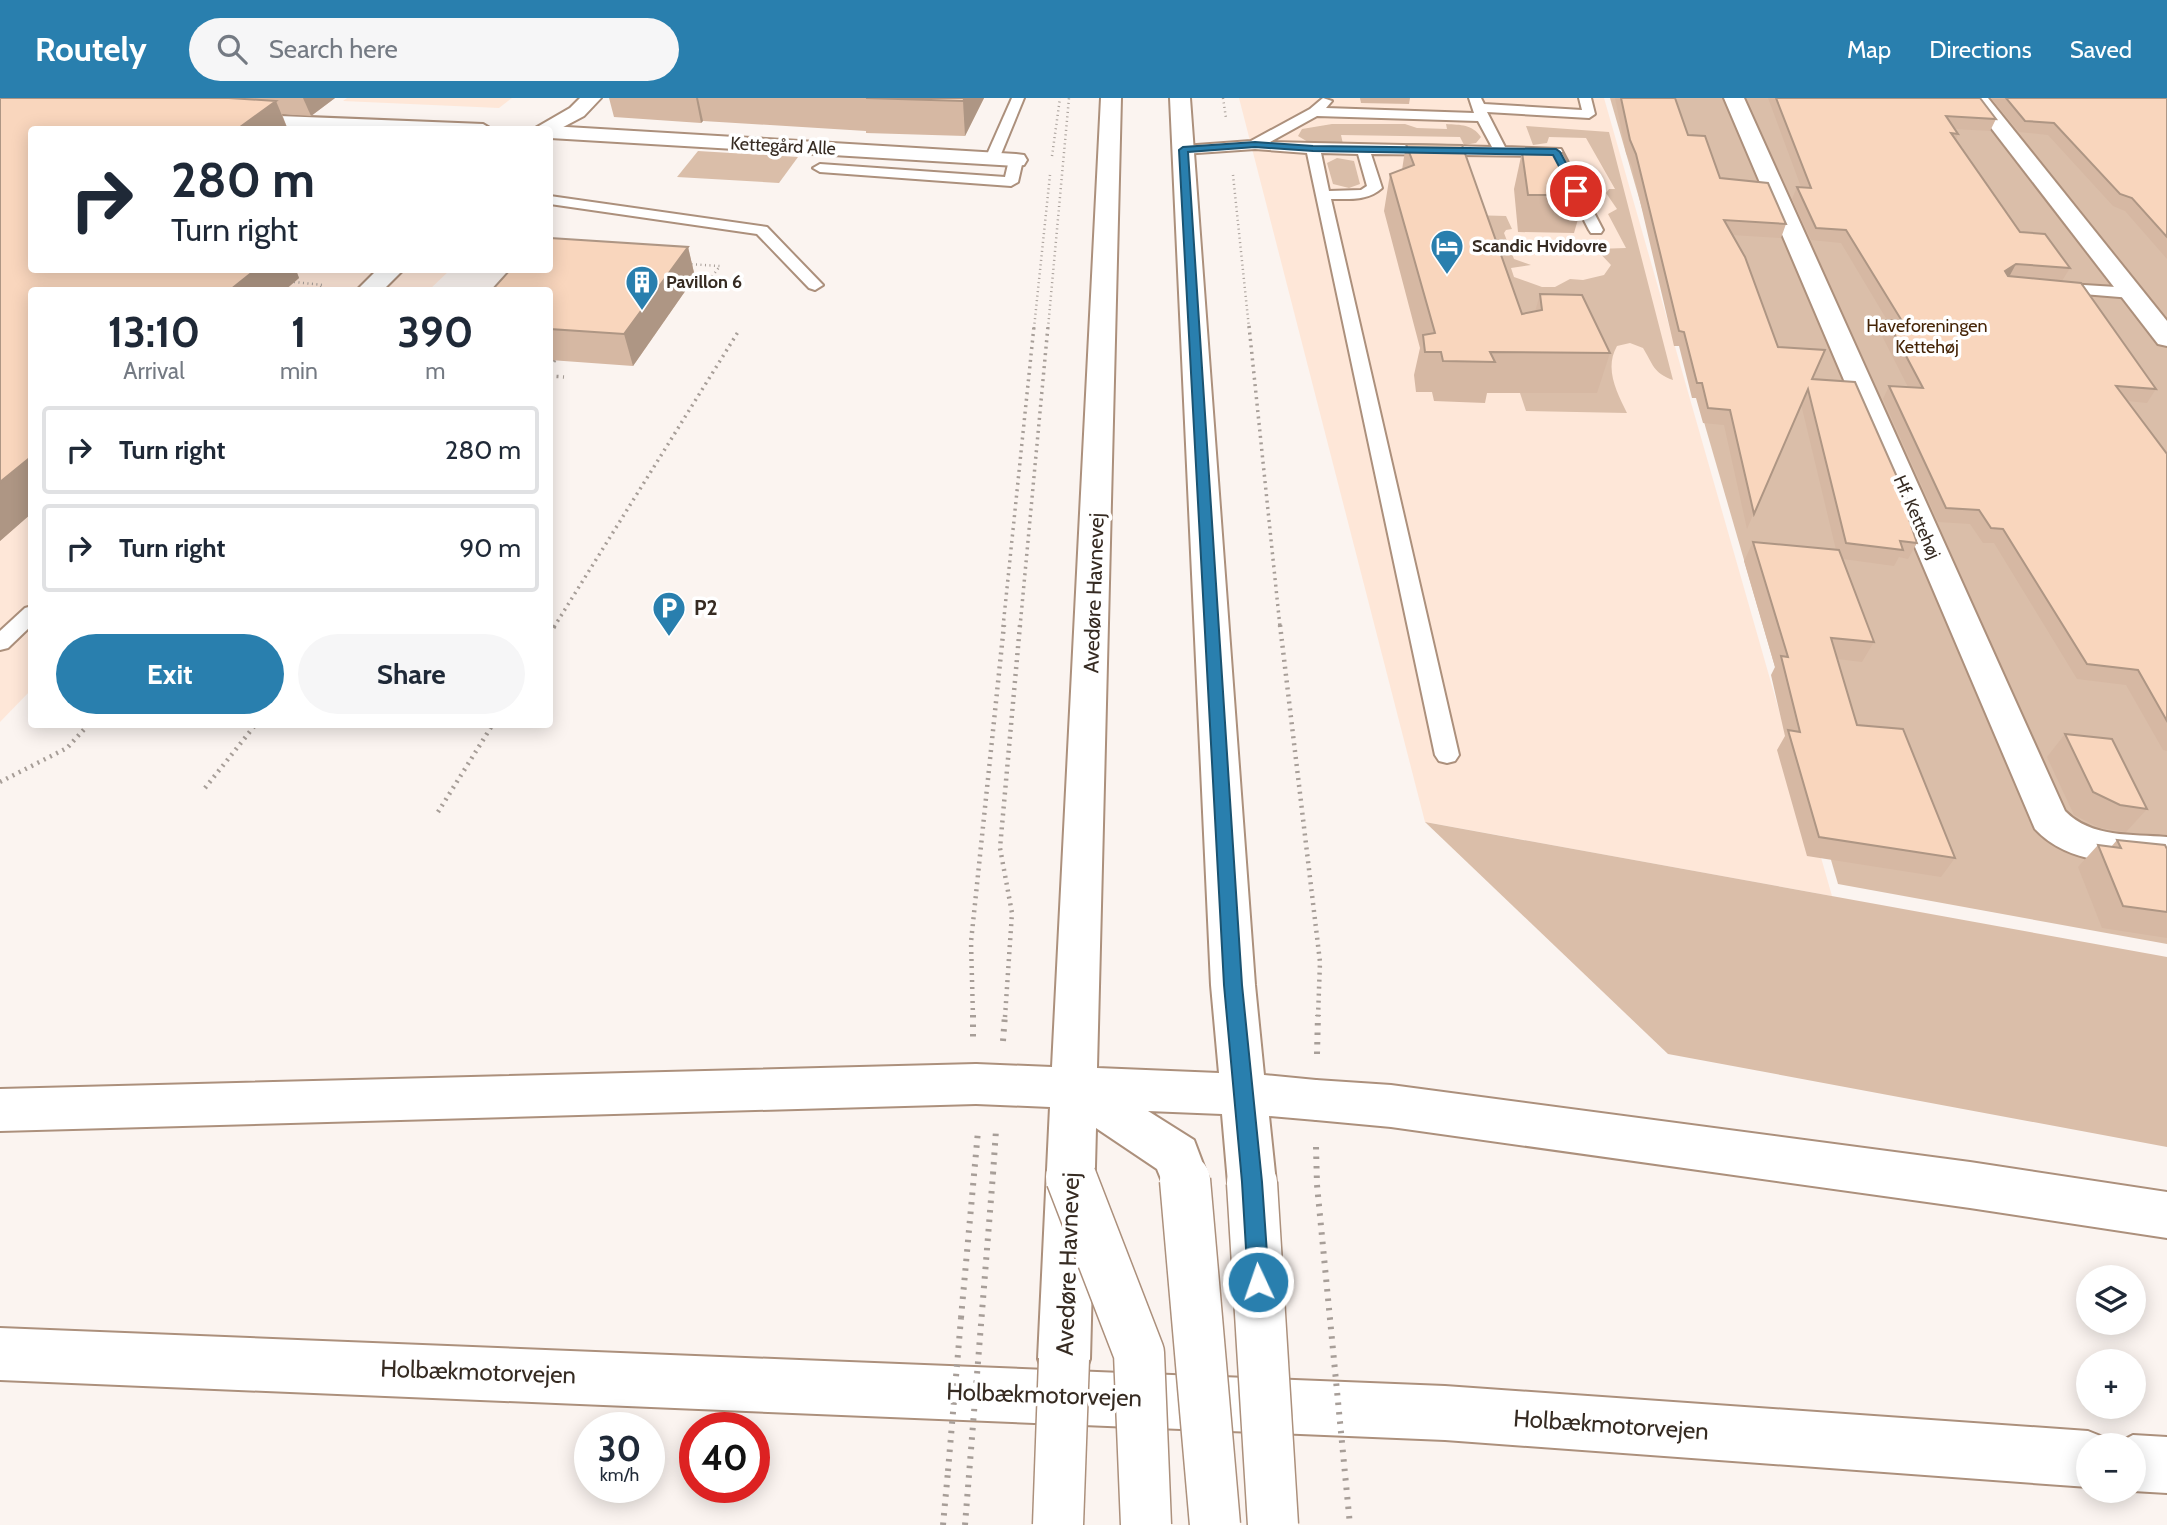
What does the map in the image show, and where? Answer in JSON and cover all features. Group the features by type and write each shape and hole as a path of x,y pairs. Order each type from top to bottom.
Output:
{"main road":[{"path":"548,126 577,112 591,98"},
{"name":"Avedøre Havnevej","path":"1058,1525 1111,98"},
{"path":"1180,98 1233,985 1252,1182 1273,1525"},
{"name":"Hf. Kettehøj","path":"1734,98 2049,819 2055,828 2089,843 2167,852"},
{"path":"1978,98 2167,338"},
{"path":"541,126 544,109 550,104"},
{"path":"216,119 343,126"},
{"name":"Kettegård Alle","path":"553,132 1016,160"},
{"path":"372,287 388,273"},
{"path":"0,1110 982,1083 1244,1094 1419,1110 1970,1185 2167,1215"},
{"path":"1074,1087 1177,1154 1185,1180 1216,1525"},
{"path":"1071,1177 1139,1353 1146,1525"},
{"name":"Holbækmotorvejen","path":"0,1354 1445,1413 2076,1459"},
{"path":"2146,1464 2167,1465"}],"lane":[{"path":"992,159 1018,98"},
{"path":"1315,112 1479,108 1589,114 1585,98"},
{"path":"1255,145 1315,112 1328,99 1359,100"},
{"path":"1479,108 1501,151"},
{"path":"1183,150 1255,145 1313,149 1556,152 1596,230"},
{"path":"1313,149 1447,755"},
{"path":"1323,194 1364,194 1375,188 1363,149"},
{"path":"820,168 1011,182 1016,160"},
{"path":"553,201 762,230 814,285"},
{"path":"2036,287 2132,293"},
{"path":"0,643 28,617"}],"path":[{"path":"965,1525 993,1174 982,1083 971,942 1060,98"},
{"path":"943,1525 982,1083 1012,913 1000,848 1069,98"},
{"path":"1223,98 1320,962 1316,1100 1317,1185 1350,1525"},
{"path":"683,263 720,266 711,278"},
{"path":"295,282 323,285 321,287"},
{"path":"553,629 738,332"},
{"path":"553,363 558,356"},
{"path":"553,376 564,377"},
{"path":"0,782 67,748 85,728"},
{"path":"205,788 253,728"},
{"path":"439,812 491,728"}],"shaded area":[{"path":"347,98 512,98 499,108 343,101"},
{"path":"1239,98 1604,98 1832,896 1425,822"},
{"path":"0,108 28,127 28,273 447,273 432,287 28,287 28,693 0,722"}],"green space":[{"name":"Haveforeningen Kettehøj","path":"1610,98 2167,98 2167,944 1838,884"},
{"path":"1332,124 1405,124 1417,128 1447,129 1446,124 1470,127 1481,137 1476,143 1464,145 1460,137 1341,135 1343,144 1308,142 1298,136 1302,129"},
{"path":"1526,126 1609,132 1673,380 1657,371 1643,348 1630,343 1617,346 1612,363 1613,380 1627,413 1526,411 1520,393 1520,325 1470,215 1506,216 1512,229 1504,233 1514,259 1531,265 1511,268 1514,277 1542,287 1555,287 1570,279 1583,280 1604,275 1611,265 1596,249 1626,248 1608,214 1617,209 1606,193 1609,189 1615,189 1586,138 1549,137 1547,143 1533,145"},
{"path":"698,151 798,157 779,183 677,177"},
{"path":"1337,158 1354,161 1360,184 1349,188 1333,184 1327,163"},
{"path":"1425,822 2167,957 2167,1147 1668,1054"}],"building":[{"path":"0,98 229,98 276,101 242,126 28,126 28,273 251,273 234,287 28,287 28,459 0,482"},
{"path":"866,98 965,98 963,101"},
{"path":"1621,98 1675,98 1688,135 1705,136 1720,178 1768,183 1786,224 1724,220 1745,257 1778,347 1825,350 1812,379 1855,382 1909,504 1904,504 1917,543 1900,541 1903,550 1846,543 1808,389 1754,514 1730,410 1708,408 1702,383 1697,383 1684,332 1679,331"},
{"path":"1776,98 1980,98 1996,119 1946,116 1958,134 1951,133 2020,232 2045,234 2070,268 2016,264 2005,271 2008,276 2081,283 2156,389 2116,386 2167,454 2167,721 2138,670 2087,664 2003,529 1991,528 1979,510 1946,508 1889,386 1923,388 1887,320 1902,321 1846,230 1816,228 1797,187 1811,188"},
{"path":"2006,98 2167,98 2167,237 2132,198 2120,194 2054,123 2025,121"},
{"path":"1406,144 1462,145 1522,314 1542,310 1540,294 1582,295 1610,353 1490,352 1495,362 1443,361 1441,352 1425,352 1423,335 1435,333 1390,174 1414,165"},
{"path":"1522,152 1563,153 1585,195 1528,195"},
{"path":"553,238 688,247 624,334 553,329 553,287 495,287 507,273 553,273"},
{"path":"1753,542 1839,550 1874,642 1831,638 1857,725 1903,729 1955,858 1819,837 1788,730 1800,732 1781,656 1788,657"},
{"path":"2065,734 2112,739 2147,809 2120,805 2093,792"},
{"path":"2117,840 2165,845 2167,912 2123,906 2098,845 2121,848"}],"place":[{"name":"Scandic Hvidovre","path":"1447,276"},
{"name":"Pavillon 6","path":"642,312"},
{"name":"P2","path":"669,638"}],"route":[{"path":"1258,1282 1252,1182 1233,985 1183,150 1255,145 1313,149 1556,152 1576,191"}]}
